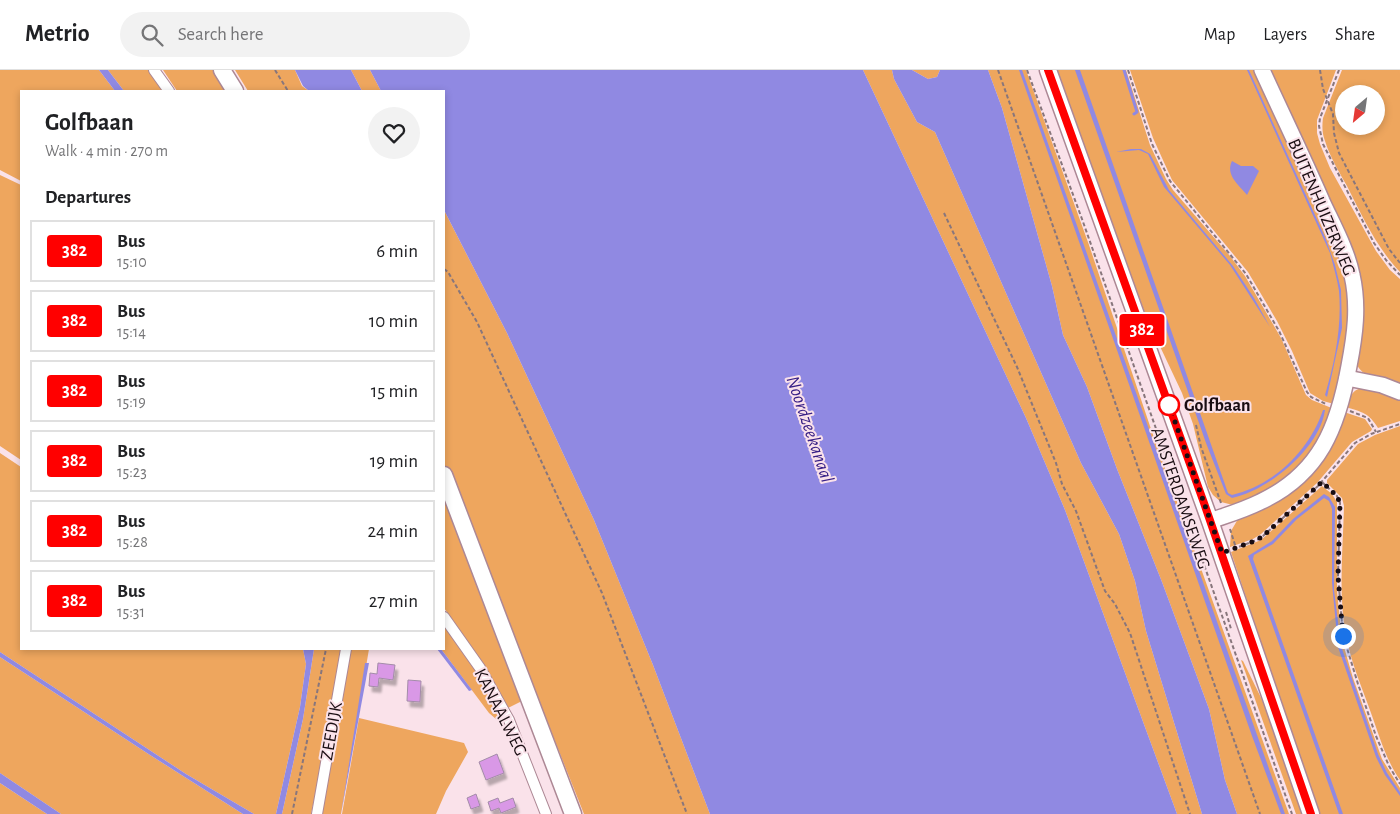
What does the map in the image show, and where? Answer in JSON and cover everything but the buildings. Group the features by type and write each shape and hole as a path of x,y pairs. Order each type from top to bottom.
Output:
{"main road":[{"path":"222,70 234,90"},
{"name":"AMSTERDAMSEWEG","path":"1048,70 1229,550 1311,814"},
{"path":"445,478 574,814"}],"street":[{"path":"154,70 168,90"},
{"name":"BUITENHUIZERWEG","path":"1218,519 1261,502 1294,480 1312,462 1324,446 1340,408 1356,331 1355,289 1351,269 1341,242 1262,70"},
{"path":"1347,378 1382,385 1400,392"},
{"name":"KANAALWEG","path":"445,618 480,668 509,720 546,814"},
{"name":"ZEEDIJK","path":"317,814 346,650"}],"path":[{"path":"275,70 287,90"},
{"path":"998,70 1260,814"},
{"name":"AMSTERDAMSEWEG","path":"1027,70 1082,218 1292,814"},
{"path":"1128,70 1152,144 1170,181 1246,274 1279,331 1308,394 1322,403 1368,418 1376,432"},
{"path":"1320,70 1322,89 1333,114 1334,133 1339,153 1382,236 1400,263"},
{"path":"1339,70 1322,110 1319,126 1323,144 1374,243 1400,275"},
{"path":"944,212 1017,367 1056,463 1062,484 1076,511 1105,591 1115,604 1130,633 1190,814"},
{"path":"445,270 477,322 602,592 686,814"},
{"path":"1202,560 1257,540 1263,536 1322,482 1350,447 1376,432 1400,424"},
{"path":"1196,425 1218,519 1229,550"},
{"path":"1322,482 1337,496 1340,503 1338,576 1344,641 1380,744 1400,784"},
{"path":"292,814 326,650"}],"shaded area":[{"path":"0,70 99,70 114,90 20,90 20,180 0,170"},
{"path":"108,70 149,70 162,90 123,90"},
{"path":"163,70 213,70 227,90 176,90"},
{"path":"235,70 295,70 302,86 308,90 247,90"},
{"path":"351,70 370,70 380,90 361,90"},
{"path":"863,70 892,70 894,79 917,122 935,132 1081,463 1119,534 1135,581 1146,631 1202,814 1177,814 1065,510 1026,418"},
{"path":"912,70 940,70 937,77 928,79"},
{"path":"988,70 1026,70 1089,245 1151,429 1289,814 1237,814 1225,780 1209,709 1087,387 1063,335 1052,286 1002,108"},
{"path":"1055,70 1126,70 1150,145 1166,179 1173,190 1245,276 1281,338 1306,395 1312,400 1334,409 1319,445 1283,483 1240,504 1233,505 1221,502 1208,487 1193,424 1182,393 1148,321"},
{"path":"1130,70 1258,70 1345,265 1352,323 1334,404 1323,401 1310,393 1277,321 1248,272 1172,180 1153,138"},
{"path":"1268,70 1336,70 1317,120 1317,133 1330,168 1376,251 1390,270 1400,279 1400,386 1368,376 1359,368 1356,362 1361,308"},
{"path":"1342,70 1400,70 1400,272 1384,253 1364,220 1329,153 1322,129 1323,118 1335,88 1335,135 1385,135 1385,85 1336,85"},
{"path":"0,175 20,185 20,459 0,446"},
{"path":"445,212 507,333 594,520 653,665 710,814 584,814 445,466"},
{"path":"1366,387 1400,399 1400,421 1378,428 1365,414 1346,407 1352,394 1358,389"},
{"path":"1344,412 1365,419 1372,429 1371,431 1352,442 1317,483 1261,534 1253,539 1230,547 1231,531 1238,519 1278,498"},
{"path":"1400,426 1400,780 1383,747 1348,646 1342,604 1344,506 1342,498 1327,483 1327,480 1358,444 1375,435"},
{"path":"0,453 20,466 20,650 303,650 306,664 300,707 276,814 254,814 186,774 0,652"},
{"path":"1322,486 1332,494 1337,502 1337,591 1342,640 1353,678 1382,759 1400,788 1400,814 1318,814 1231,552 1261,540"},
{"path":"445,502 524,700 506,709 459,629 445,609"},
{"path":"445,626 483,681 500,713 496,719 489,713 442,650 445,650"},
{"path":"314,650 342,650 311,814 282,814 303,719"},
{"path":"351,650 369,650 341,814 320,814"},
{"path":"0,657 243,814 61,814 0,773"},
{"path":"1241,660 1268,712 1304,814 1296,814"},
{"path":"359,718 464,743 468,752 446,791 436,814 342,814"},
{"path":"0,783 6,787 47,814 0,814"}],"water":[{"path":"99,70 108,70 123,90 114,90"},
{"path":"295,70 351,70 361,90 308,90 303,86"},
{"name":"Noordzeekanaal","path":"370,70 863,70 1026,418 1065,510 1177,814 710,814 653,665 594,520 507,333 445,212 445,90 380,90"},
{"path":"892,70 912,70 928,79 937,77 940,70 988,70 1002,108 1052,286 1063,335 1087,387 1209,709 1225,780 1237,814 1202,814 1146,631 1135,581 1119,534 1081,463 935,132 917,122 894,79"},
{"path":"1019,70 1022,70 1285,814 1281,814 1252,736"},
{"path":"1075,70 1080,70 1228,493 1232,495 1262,484 1288,464 1309,439 1323,410 1325,410 1321,424 1303,453 1276,477 1246,494 1232,498 1226,494 1206,443"},
{"path":"1247,70 1249,70 1325,237 1335,265 1341,290 1342,328 1327,397 1325,395 1335,356 1339,330 1340,304 1336,276 1330,253"},
{"path":"1141,149 1150,154 1169,190 1233,266 1270,327 1230,265 1164,187 1148,154 1139,150 1116,152"},
{"path":"1232,161 1241,166 1253,166 1259,171 1247,195 1237,184 1230,171"},
{"path":"1324,494 1329,497 1335,507 1334,590 1341,646 1378,754 1387,773 1400,792 1400,796 1385,775 1376,757 1338,647 1332,583 1332,509 1329,501 1324,498 1297,519 1273,544 1254,555 1253,559 1343,814 1339,814 1248,556 1272,541 1293,519"},
{"path":"303,650 314,650 303,719 282,814 276,814 300,707 306,664"},
{"path":"438,650 442,650 472,690 469,691"},
{"path":"0,652 186,774 254,814 243,814 150,755 0,657"},
{"path":"365,663 369,663 341,814"},
{"path":"0,773 61,814 47,814 0,783"}],"waterway":[{"path":"1124,70 1137,112 1134,114"}],"bus line":[{"name":"382","path":"1048,70 1222,553 1311,814"}],"place":[{"name":"Golfbaan","path":"1169,405"}],"route":[{"path":"1169,405 1222,553 1263,536 1322,482 1337,496 1340,503 1338,576 1343,636"}]}
